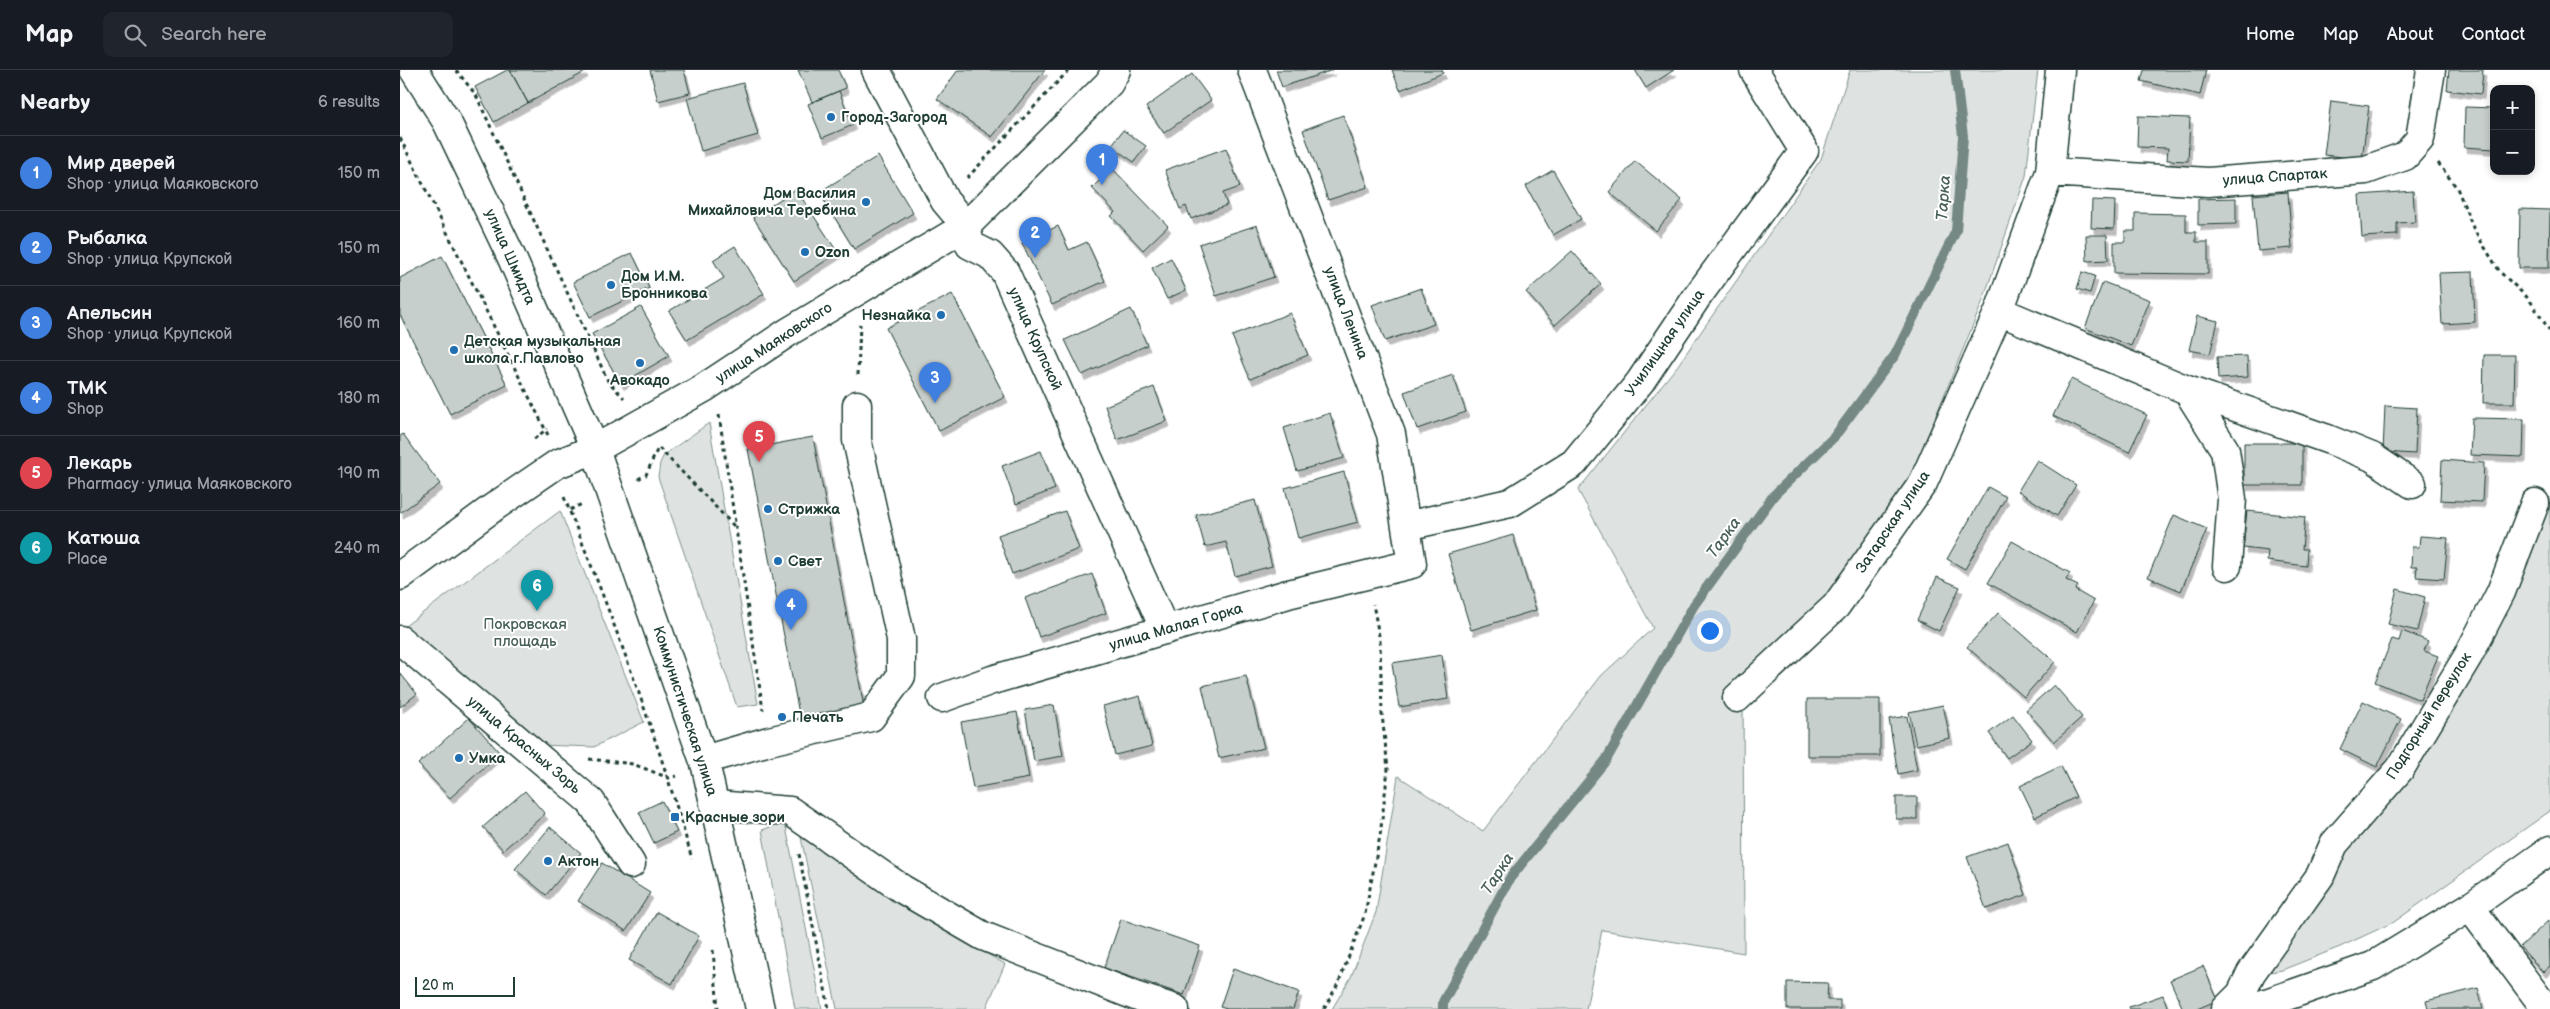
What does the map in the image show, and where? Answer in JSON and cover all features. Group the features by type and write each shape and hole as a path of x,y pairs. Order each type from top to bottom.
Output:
{"street":[{"name":"улица Шмидта","path":"414,70 447,122 511,256 595,449"},
{"name":"улица Крупской","path":"876,70 945,202 966,226 970,245 990,255 1005,272 1165,630"},
{"name":"улица Маяковского","path":"400,576 556,464 595,449 639,426 704,388 790,331 966,226 1109,83 1116,70"},
{"name":"улица Ленина","path":"1252,70 1391,434 1412,564"},
{"name":"Училищная улица","path":"1406,526 1510,503 1574,463 1640,382 1697,297 1804,151 1754,70"},
{"name":"Затарская улица","path":"1737,698 1836,606 1923,482 1999,311 2050,172 2060,70"},
{"path":"2420,139 2431,70"},
{"name":"улица Спартак","path":"2050,172 2208,182 2366,170 2405,156 2420,139"},
{"path":"1999,311 2187,390 2364,454 2412,484"},
{"path":"2187,390 2225,450 2232,499 2227,566"},
{"path":"704,760 769,741 871,717 901,676 901,639 857,440 857,404"},
{"name":"Коммунистическая улица","path":"595,449 704,760 760,1009"},
{"name":"Подгорный переулок","path":"2226,1009 2241,994 2251,973 2320,876 2334,844 2400,769 2468,656 2501,592 2535,503"},
{"name":"улица Малая Горка","path":"942,698 992,680 1288,594 1412,564"},
{"name":"улица Красных Зорь","path":"400,640 591,802 631,864"},
{"path":"715,805 790,811 902,889 983,936 1138,997 1175,1009"},
{"path":"2249,1009 2373,966 2470,907 2550,850"},
{"path":"2470,907 2546,1009"}],"path":[{"path":"456,70 476,95 608,381 624,397 639,426 734,527"},
{"path":"945,202 1069,70"},
{"path":"400,138 509,359 547,429 561,489 630,662 669,778 694,867"},
{"path":"2420,139 2457,188 2474,230 2500,272 2529,299 2550,331"},
{"path":"853,293 861,309 857,404"},
{"path":"704,388 717,399 759,694 769,741"},
{"path":"570,510 646,475 658,448 666,442"},
{"path":"1324,1009 1339,982 1365,914 1380,836 1388,769 1382,714 1380,641 1368,574"},
{"path":"790,811 829,1009"},
{"path":"712,948 718,1009"}],"green space":[{"path":"1850,70 2038,70 2026,176 1982,303 1909,481 1834,594 1743,681 1744,953 1602,930 1586,1009 1332,1009 1351,977 1376,912 1398,776 1483,831 1601,676 1653,628 1578,490 1678,365 1821,159"},
{"path":"709,423 758,704 737,707 658,477 660,463 664,455"},
{"path":"2550,497 2550,811 2394,922 2340,947 2282,970 2264,973 2342,850 2418,767 2476,663"},
{"name":"Покровская площадь","path":"560,511 644,722 594,747 539,745 401,629"},
{"path":"785,822 822,1009 795,1009 762,830"},
{"path":"799,828 893,901 1005,964 986,1009 837,1009"}],"building":[{"path":"510,70 528,103 494,122 475,87"},
{"path":"510,70 584,70 585,72 528,103"},
{"path":"650,70 684,70 690,93 658,101"},
{"path":"798,70 838,70 846,88 812,102"},
{"path":"958,70 1045,70 992,137 937,99"},
{"path":"1276,70 1333,70 1282,87"},
{"path":"1392,70 1442,70 1443,73 1400,90"},
{"path":"1635,70 1674,70 1646,88"},
{"path":"2144,70 2206,70 2200,95 2141,81"},
{"path":"2449,70 2483,70 2481,94 2447,90"},
{"path":"1192,74 1211,100 1164,133 1146,107"},
{"path":"743,83 758,135 701,151 687,98"},
{"path":"839,91 853,125 822,138 808,104"},
{"path":"2331,101 2369,106 2362,159 2324,155"},
{"path":"2465,107 2490,108 2490,149 2464,147"},
{"path":"1343,115 1368,187 1328,200 1303,130"},
{"path":"2138,116 2190,118 2188,161 2167,160 2168,148 2137,147"},
{"path":"1123,130 1146,146 1134,162 1111,146"},
{"path":"1226,148 1240,187 1223,193 1227,205 1191,219 1186,206 1180,209 1165,170"},
{"name":"Дом Василия Михайловича Теребина","path":"878,156 913,213 854,249 819,192"},
{"path":"1635,161 1682,200 1656,231 1609,192"},
{"path":"1112,168 1168,226 1143,250 1111,216 1115,212 1092,188"},
{"path":"1553,170 1581,219 1553,235 1526,186"},
{"path":"796,189 838,253 794,281 753,217"},
{"path":"2413,191 2415,222 2397,223 2397,235 2362,237 2359,195"},
{"path":"2288,192 2292,248 2258,251 2253,195"},
{"path":"2236,198 2236,224 2198,225 2198,199"},
{"path":"2092,200 2115,201 2114,229 2091,228"},
{"path":"2520,209 2550,210 2549,268 2519,268"},
{"path":"2135,213 2186,214 2186,232 2196,232 2196,242 2208,242 2208,274 2114,273 2114,242 2125,242 2125,231 2135,231"},
{"path":"1257,225 1274,277 1216,296 1199,244"},
{"path":"1058,226 1069,250 1087,242 1105,281 1052,305 1022,243"},
{"path":"2086,235 2107,235 2108,260 2087,261"},
{"path":"735,246 764,294 687,340 669,311 724,278 713,260"},
{"path":"1572,251 1601,284 1555,325 1526,292"},
{"name":"Дом И.М. Бронникова","path":"632,253 649,288 590,317 573,282"},
{"name":"Детская музыкальная школа г.Павлово","path":"442,256 507,385 450,414 400,315 400,278"},
{"path":"1171,258 1186,290 1167,299 1152,268"},
{"path":"2082,272 2095,276 2090,293 2077,289"},
{"path":"2473,272 2475,322 2442,324 2439,273"},
{"path":"2103,282 2150,300 2131,346 2085,328"},
{"path":"1421,288 1434,324 1385,341 1372,305"},
{"path":"952,294 1005,397 939,431 886,328"},
{"path":"641,307 669,356 621,384 592,334"},
{"path":"1131,309 1147,345 1082,375 1065,340"},
{"path":"1290,313 1308,355 1250,379 1232,336"},
{"path":"2197,316 2218,321 2210,354 2189,350"},
{"path":"2484,355 2515,355 2514,403 2483,403"},
{"path":"2247,356 2248,377 2218,379 2217,357"},
{"path":"1453,375 1466,412 1417,429 1404,392"},
{"path":"2071,379 2147,415 2129,452 2053,416"},
{"path":"1154,387 1167,421 1117,440 1105,406"},
{"path":"2385,406 2417,408 2415,454 2383,452"},
{"path":"1330,413 1344,458 1297,471 1284,428"},
{"path":"2472,418 2524,419 2523,457 2470,455"},
{"path":"403,434 440,484 400,513 400,436"},
{"path":"813,437 864,707 800,719 748,449"},
{"path":"2244,443 2302,443 2302,485 2244,485"},
{"path":"1041,451 1055,489 1016,504 1002,466"},
{"path":"2037,460 2076,485 2057,516 2018,491"},
{"path":"2442,460 2484,463 2482,502 2440,500"},
{"path":"1344,472 1358,522 1298,538 1285,488"},
{"path":"1988,487 2006,497 1965,569 1947,559"},
{"path":"1255,500 1272,566 1235,576 1226,542 1205,547 1196,515"},
{"path":"1065,511 1079,549 1012,574 998,535"},
{"path":"2247,511 2305,517 2302,549 2307,549 2306,566 2267,561 2268,551 2243,548"},
{"path":"2174,515 2207,529 2181,591 2148,577"},
{"path":"1513,535 1536,610 1471,630 1448,554"},
{"path":"2420,536 2448,538 2444,579 2416,577 2417,567 2411,567 2412,547 2419,547"},
{"path":"2012,541 2070,573 2066,580 2078,586 2075,590 2094,601 2077,632 1988,583"},
{"path":"1092,574 1106,613 1039,637 1025,598"},
{"path":"1937,577 1960,587 1939,631 1917,620"},
{"path":"2397,589 2425,597 2417,631 2388,624"},
{"path":"1998,613 2055,662 2024,697 1967,647"},
{"path":"2402,631 2428,641 2424,651 2438,656 2420,700 2375,682 2392,639 2399,641"},
{"path":"1442,655 1448,699 1399,707 1392,663"},
{"path":"400,673 417,694 400,707"},
{"path":"1246,676 1264,748 1219,758 1202,686"},
{"path":"2054,685 2082,717 2054,742 2026,710"},
{"path":"1140,696 1152,746 1115,755 1103,706"},
{"path":"1807,699 1880,699 1880,756 1807,756"},
{"path":"2363,701 2401,719 2377,767 2340,749"},
{"path":"1054,705 1063,756 1034,761 1025,710"},
{"path":"1943,705 1950,738 1916,745 1909,712"},
{"path":"1017,712 1029,778 973,788 961,722"},
{"path":"2013,715 2032,740 2007,758 1989,733"},
{"path":"1907,716 1917,770 1898,774 1889,719"},
{"name":"Умка","path":"469,718 500,753 450,798 418,764"},
{"path":"2061,766 2076,797 2035,817 2020,786"},
{"path":"525,791 545,814 503,850 483,827"},
{"path":"1896,797 1917,797 1917,819 1896,819"},
{"path":"662,801 677,832 654,843 639,812"},
{"name":"Актон","path":"550,827 581,853 546,895 515,869"},
{"path":"2008,842 2026,895 1986,909 1967,857"},
{"path":"602,863 650,893 626,931 578,901"},
{"path":"657,912 699,936 672,984 629,960"},
{"path":"1121,919 1200,946 1184,995 1104,968"},
{"path":"2549,920 2550,966 2543,972 2520,947"},
{"path":"2203,966 2218,1000 2197,1009 2183,1009 2170,980"},
{"path":"1233,969 1299,992 1293,1009 1227,1009 1220,1007"},
{"path":"1787,982 1828,983 1827,1000 1840,1000 1840,1009 1787,1009"},
{"path":"2478,988 2483,1009 2428,1009 2426,1001"},
{"path":"2163,995 2168,1009 2130,1009 2129,1007"}],"waterway":[{"name":"Тарка","path":"1443,1009 1443,1002 1510,878 1606,760 1694,605 1774,495 1834,437 1895,355 1956,231 1963,136 1955,70"}],"place":[{"name":"Город-Загород","path":"831,117"},
{"name":"Мир дверей","path":"1102,185"},
{"name":"Дом Василия Михайловича Теребина","path":"866,202"},
{"name":"Ozon","path":"805,252"},
{"name":"Рыбалка","path":"1035,258"},
{"name":"Дом И.М. Бронникова","path":"611,285"},
{"name":"Незнайка","path":"941,315"},
{"name":"Детская музыкальная школа г.Павлово","path":"454,350"},
{"name":"Авокадо","path":"640,363"},
{"name":"Апельсин","path":"935,403"},
{"name":"Лекарь","path":"759,462"},
{"name":"Стрижка","path":"768,509"},
{"name":"Свет","path":"778,561"},
{"name":"Катюша","path":"537,611"},
{"name":"ТМК","path":"791,630"},
{"name":"Печать","path":"782,717"},
{"name":"Умка","path":"459,758"},
{"name":"Красные зори","path":"675,817"},
{"name":"Актон","path":"548,861"}]}
